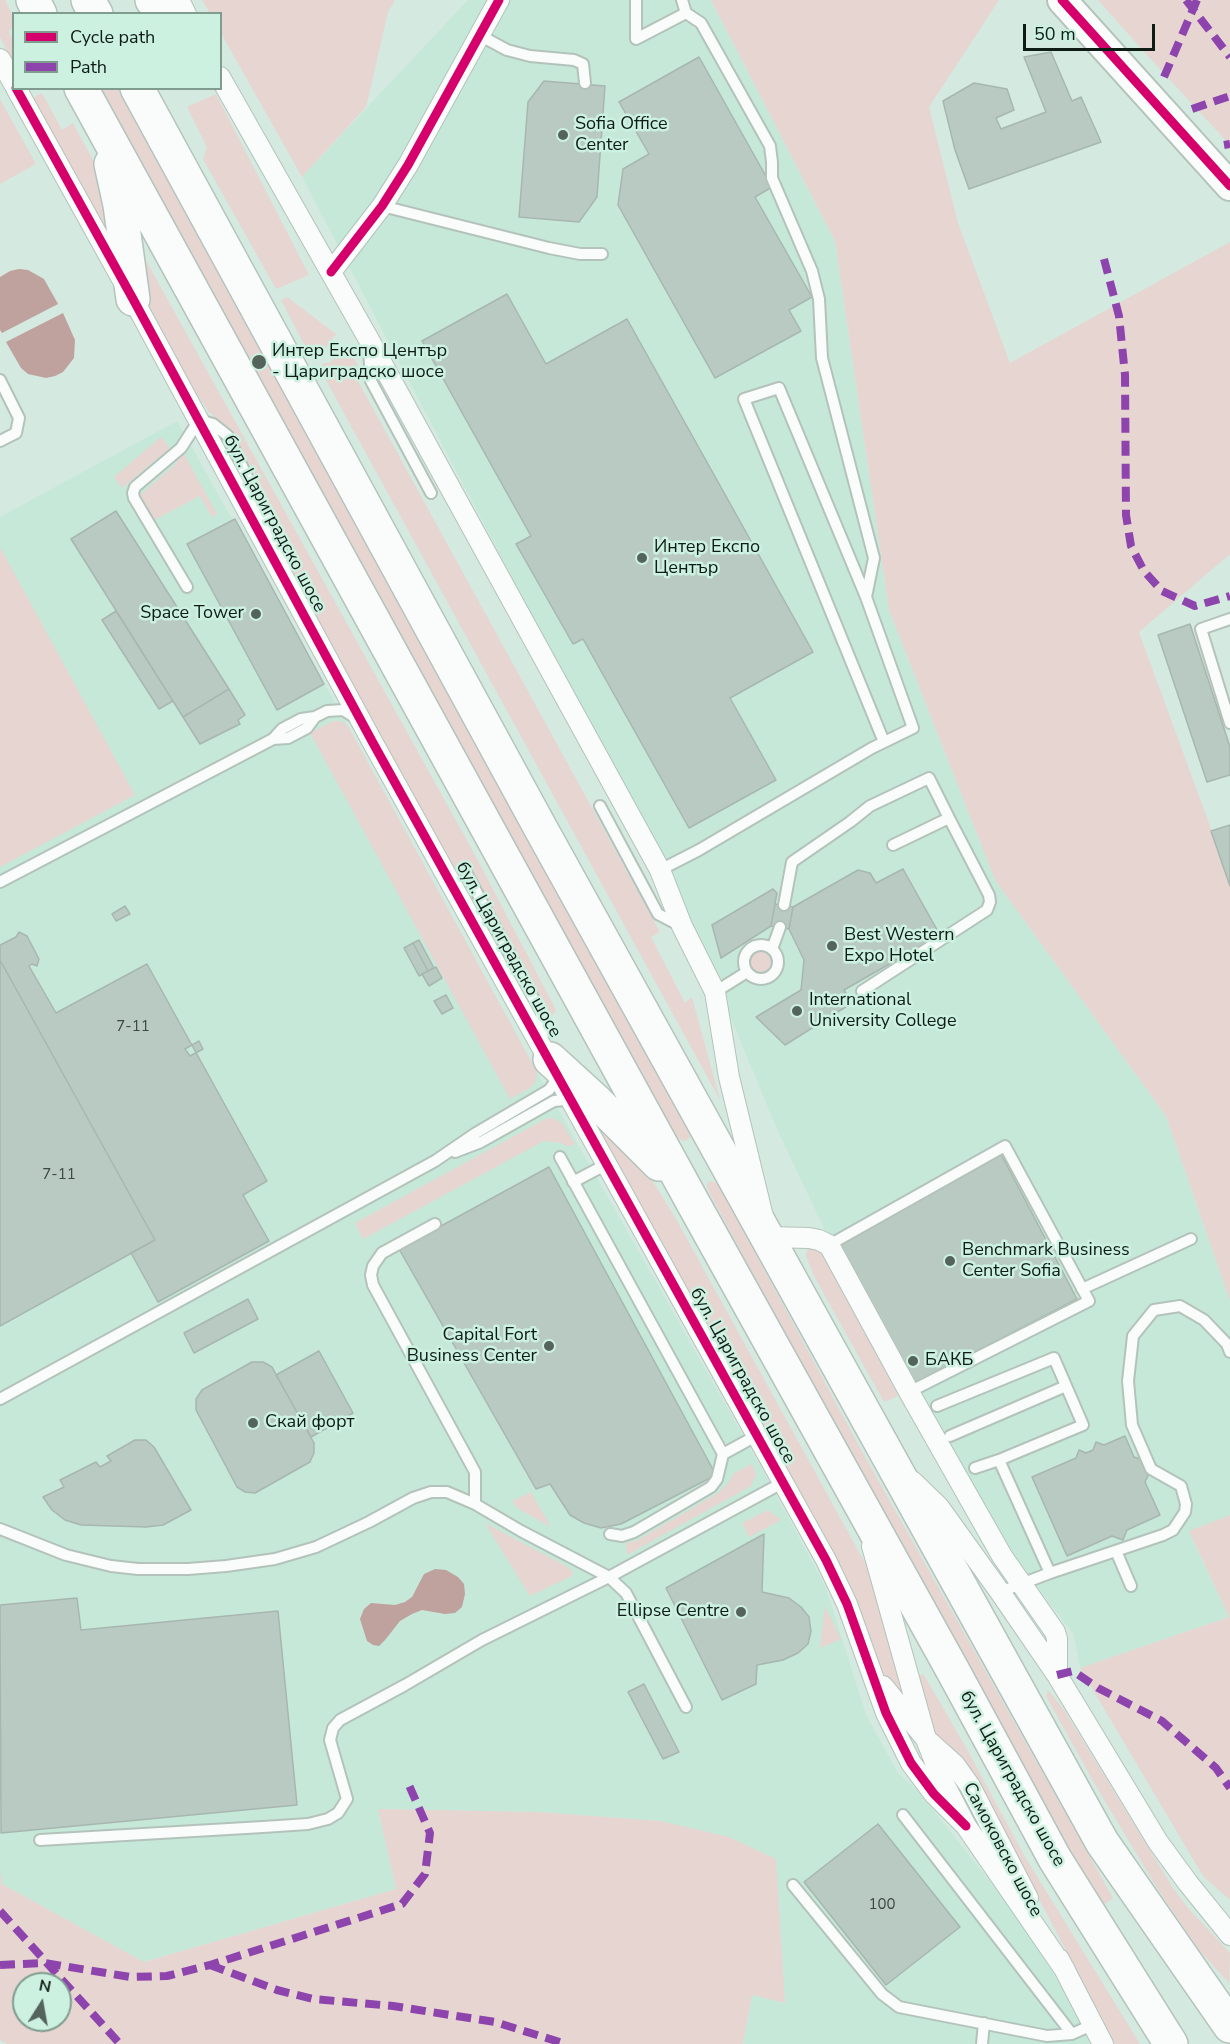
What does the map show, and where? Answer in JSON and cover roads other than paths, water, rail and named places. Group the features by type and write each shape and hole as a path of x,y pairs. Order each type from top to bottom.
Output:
{"highway":[{"path":"152,0 165,12"},
{"name":"бул. Цариградско шосе","path":"82,90 1055,1859 1166,2038"},
{"path":"138,90 541,829 1102,1842 1230,2026"},
{"path":"102,127 120,205 134,300"},
{"path":"550,1059 637,1141 693,1201"}],"street":[{"path":"331,272 382,206 410,162 500,0"},
{"path":"1062,0 1230,186"},
{"path":"0,59 12,80"},
{"path":"222,81 368,338 660,870 682,926 715,992 729,1077 768,1237 809,1238 829,1245 1002,1556 1054,1632 1057,1639 1057,1675"},
{"name":"бул. Цариградско шосе","path":"17,90 134,300 363,724 826,1560 847,1604 886,1713 911,1763 934,1794 966,1826"},
{"path":"891,1460 939,1507 1000,1592 1057,1675 1158,1842 1230,1935"},
{"name":"Самоковско шосе","path":"859,1503 926,1739 942,1780 966,1826 1065,1970"},
{"name":"бул. Цариградско шосе","path":"868,1664 894,1701 926,1739"},
{"name":"Самоковско шосе","path":"926,1739 955,1765 970,1786 1103,2044"}],"lane":[{"path":"636,0 636,39 686,13"},
{"path":"682,0 686,13 701,23 770,146 772,178 812,271 820,311 822,358 873,558 866,597"},
{"path":"481,36 507,50 530,56 574,60 583,64 585,82"},
{"path":"382,206 549,248 580,254 602,254"},
{"path":"368,338 371,381 431,493"},
{"path":"0,380 19,418 16,433 0,441"},
{"path":"660,870 699,850 884,742 913,728 866,597 778,388 744,399 884,742"},
{"path":"187,587 133,493 135,487 181,448 199,420 213,424 228,436 288,565"},
{"path":"1230,619 1201,629 1230,723"},
{"path":"0,882 273,739 288,738 307,728 315,717 327,711 343,710 363,724"},
{"path":"784,905 792,862 870,806 929,778 989,895 990,902 987,910 862,991"},
{"path":"600,806 658,914 682,926"},
{"path":"893,845 949,818"},
{"path":"0,1399 435,1161 476,1133 549,1090 555,1082 541,1013 467,873"},
{"path":"772,949 780,927"},
{"path":"756,945 772,949 777,959 776,970 772,974 768,977 756,978 747,972 744,962 747,951 756,945"},
{"path":"715,992 747,972"},
{"path":"435,1161 481,1142 554,1101 565,1100 575,1106"},
{"path":"829,1245 1005,1146 1089,1301 909,1392"},
{"path":"560,1157 723,1454 717,1479 711,1487 634,1532 622,1536 610,1534"},
{"path":"573,1182 607,1164"},
{"path":"435,1224 382,1253 376,1259 371,1275 374,1285 475,1472 475,1504"},
{"path":"1082,1289 1191,1239"},
{"path":"1000,1592 1163,1535 1173,1530 1181,1521 1186,1504 1181,1486 1151,1469 1132,1425 1128,1381 1133,1336 1154,1310 1180,1306 1204,1320 1227,1344 1230,1352"},
{"path":"937,1406 1054,1358 1083,1425 975,1468"},
{"path":"950,1436 1066,1386"},
{"path":"723,1454 756,1436"},
{"path":"999,1460 1050,1573"},
{"path":"40,1840 308,1824 328,1819 338,1813 347,1799 330,1740 333,1728 340,1720 482,1640 609,1577 782,1484"},
{"path":"0,1529 66,1555 111,1566 138,1569 188,1569 275,1559 316,1547 413,1498 431,1492 447,1492 475,1504 609,1577 626,1593 686,1707"},
{"path":"1116,1551 1131,1586"},
{"path":"903,1815 1072,2034"},
{"path":"793,1885 882,1994 899,2007 1047,2036 1072,2034 1094,2024"},
{"path":"982,2044 984,2023"}],"place":[{"name":"Sofia Office Center","path":"563,135"},
{"name":"Интер Експо Център - Цариградско шосе","path":"259,362"},
{"name":"Интер Експо Център","path":"642,558"},
{"name":"Space Tower","path":"256,614"},
{"name":"Best Western Expo Hotel","path":"832,946"},
{"name":"International University College","path":"797,1011"},
{"name":"Benchmark Business Center Sofia","path":"950,1261"},
{"name":"Capital Fort Business Center","path":"549,1346"},
{"name":"БАКБ","path":"913,1361"},
{"name":"Скай форт","path":"253,1423"},
{"name":"Ellipse Centre","path":"741,1612"}]}
